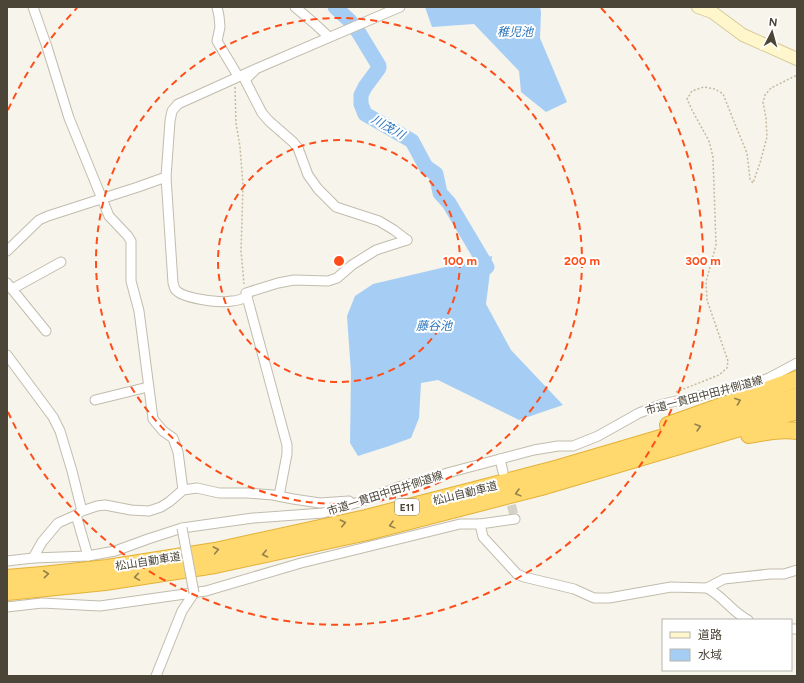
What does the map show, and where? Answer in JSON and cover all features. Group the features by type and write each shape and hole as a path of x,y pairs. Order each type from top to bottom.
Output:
{"highway":[{"path":"510,476 797,379"},
{"name":"松山自動車道","path":"7,578 106,568 214,551 366,518 510,476 722,420 797,396"},
{"name":"松山自動車道","path":"7,592 105,582 215,564 367,532 540,486 797,411"},
{"path":"540,486 742,436 767,431 797,431"}],"street":[{"path":"33,7 48,47 69,118 109,216 127,235 130,241 131,281 139,311 153,419 163,431 173,438 178,452 183,490"},
{"path":"217,7 220,26 218,42 242,78 262,114 298,148 308,175 318,188 336,207 379,222 394,230 407,240 376,250 352,265 337,278 328,281 294,280 278,283 232,301 214,301 201,300 180,292 175,289 173,283 166,177 172,111 178,104 242,78 258,68 400,7"},
{"path":"295,7 329,37"},
{"path":"698,7 712,12 743,35 797,59"},
{"path":"7,251 39,220 166,177"},
{"path":"46,332 9,286 61,262"},
{"path":"247,295 287,446 287,454 279,496"},
{"path":"7,355 53,417 60,431 72,471 88,556"},
{"name":"市道一貫田中田井側道線","path":"7,561 32,558 88,556 115,551 182,528 253,518 323,513 365,500 398,487 500,459 534,450 558,446 573,446 598,436 639,413 663,404 752,384 769,378 797,363"},
{"path":"95,400 148,387"},
{"path":"500,459 510,476"},
{"path":"32,558 42,542 58,523 79,513 105,505 131,510 161,508 183,490 197,488 219,493 273,495 320,503 365,500"},
{"path":"7,607 42,603 100,606 206,591 301,563 460,524 480,524 515,518"},
{"path":"480,524 483,537 517,574 574,589 594,598 609,598 671,587 707,588 724,579 784,574 797,570"},
{"path":"156,676 182,611 194,593 182,528"},
{"path":"707,588 739,615 746,619"}],"path":[{"path":"663,404 677,391 719,375 727,368 728,361 707,300 706,288 706,282 716,245 713,157 709,141 686,99 692,91 704,87 715,89 722,94 747,153 750,179 753,183 760,163 766,137 766,118 763,102 765,95 771,88 797,75"},
{"path":"242,78 235,84 236,123 240,147 243,186 241,251 244,290 247,295"}],"water":[{"name":"稚児池","path":"425,7 540,7 540,38 567,102 546,112 521,92 519,71 474,24 432,27"},
{"name":"藤谷池","path":"492,256 486,304 511,350 563,405 519,420 438,380 421,383 419,418 411,438 358,456 350,443 351,373 347,316 355,296 373,284"}],"waterway":[{"name":"川茂川","path":"335,7 350,21 359,33 379,66 361,95 361,104 365,114 412,141 426,167 436,174 440,193 449,203 487,267"}],"tunnel":[{"path":"508,492 515,519"}]}
